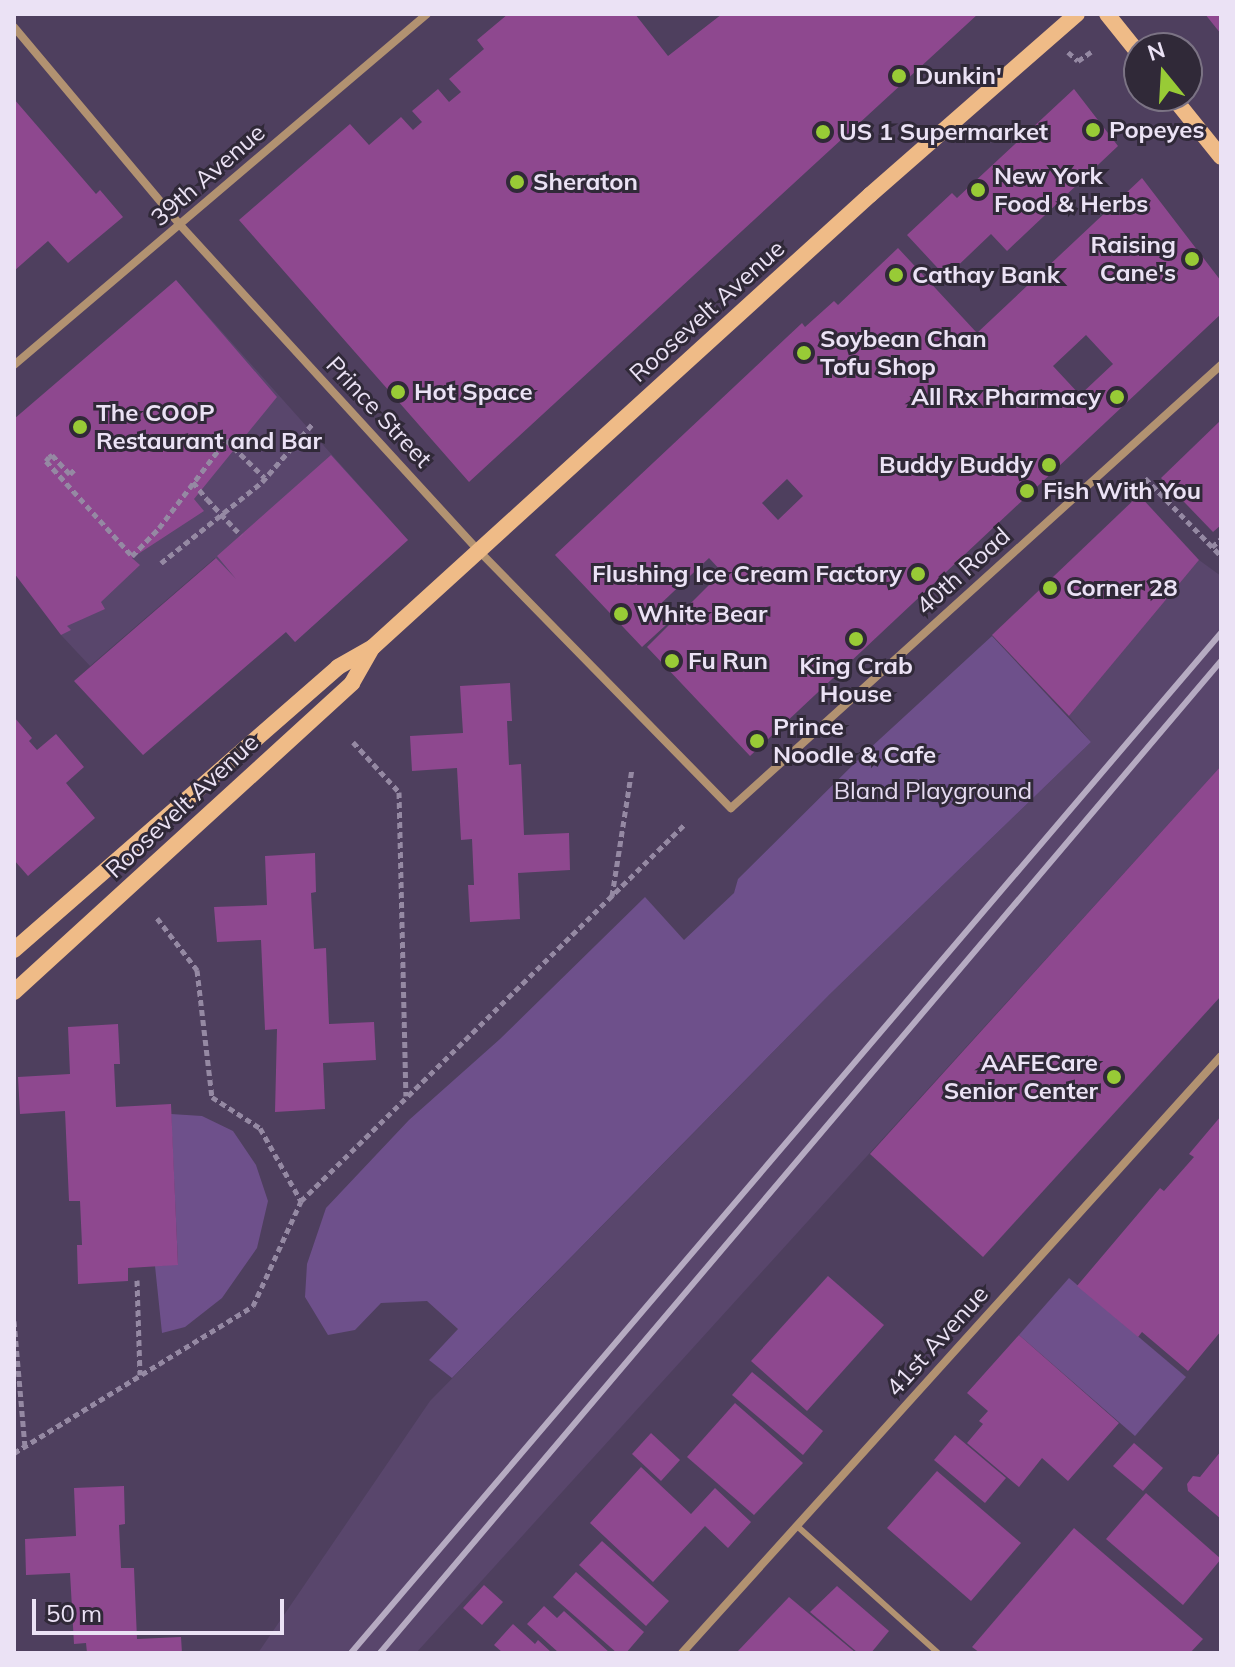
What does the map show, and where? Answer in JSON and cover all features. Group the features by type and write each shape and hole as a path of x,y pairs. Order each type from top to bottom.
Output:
{"main road":[{"name":"Roosevelt Avenue","path":"14,950 338,667 373,647 870,195 1077,14"},
{"path":"1107,14 1123,34"},
{"path":"1185,112 1221,157"},
{"name":"Roosevelt Avenue","path":"14,992 352,683 373,647"}],"street":[{"name":"39th Avenue","path":"14,365 427,14"},
{"name":"Prince Street","path":"14,27 181,226 479,551 731,808"},
{"name":"40th Road","path":"731,808 1221,365"},
{"name":"41st Avenue","path":"682,1653 1221,1056"}],"lane":[{"path":"797,1526 938,1653"}],"path":[{"path":"1068,52 1078,61 1091,52"},
{"path":"161,563 265,478 314,422"},
{"path":"75,469 70,474 52,455 46,461 132,556 226,440 265,478"},
{"path":"1145,478 1221,556"},
{"path":"193,482 241,535"},
{"path":"1212,547 1221,539"},
{"path":"353,742 399,792 406,1097"},
{"path":"612,897 632,769"},
{"path":"14,1453 253,1306 301,1201 684,825"},
{"path":"157,918 197,970 212,1097 260,1128 301,1201"},
{"path":"137,1280 140,1376"},
{"path":"14,1321 25,1447"}],"shaded area":[{"path":"176,280 408,540 295,642 215,558 90,666 61,635"},
{"path":"1199,560 1221,576 1221,766 416,1653 258,1653 430,1401 830,994 1091,742 1069,716"}],"green space":[{"name":"Bland Playground","path":"992,636 1091,742 830,994 452,1378 429,1360 458,1329 427,1301 381,1303 355,1330 328,1335 305,1297 307,1264 326,1208 409,1120 500,1039 645,897 684,940 734,893 738,879 868,750"},
{"path":"171,1114 202,1116 233,1131 256,1165 268,1201 257,1248 222,1298 185,1327 162,1333 155,1266 178,1264"},
{"path":"1069,1278 1186,1377 1135,1436 1019,1335"}],"building":[{"path":"508,14 635,14 668,56 722,14 978,14 469,482 239,220 350,124 369,145 401,117 413,130 422,122 412,111 438,89 449,102 461,92 449,79 484,49 477,40"},
{"path":"1205,14 1221,14 1221,34"},
{"path":"1074,89 1118,146 1007,251 991,234 946,277 907,235 952,193 957,198"},
{"path":"14,99 96,194 100,190 123,217 68,263 48,241 14,271"},
{"path":"1142,178 1221,281 1221,314 750,756 647,647 722,572 709,558 653,611 666,625 642,647 555,555 802,323 805,327 834,301 838,305 898,248 977,333","holes":["1086,335 1113,364 1080,395 1053,366","787,479 803,496 778,520 762,503"]},
{"path":"176,280 277,397 194,499 204,511 132,558 140,565 101,602 105,609 67,626 71,630 61,635 14,573 14,419"},
{"path":"1221,420 1221,525 1213,532 1161,478"},
{"path":"331,455 408,540 295,642 286,632 143,755 74,681 216,558 236,579 217,556"},
{"path":"1139,495 1199,560 1069,716 992,635"},
{"path":"510,683 512,721 507,721 509,765 521,764 524,835 569,833 570,870 518,873 520,919 470,922 468,885 474,885 472,839 461,840 457,768 412,771 410,736 463,733 460,686"},
{"path":"14,717 32,738 29,741 37,750 56,734 84,767 66,783 95,818 28,876 14,860"},
{"path":"1221,766 1221,996 983,1257 870,1154"},
{"path":"315,853 316,892 311,893 314,949 326,948 329,1024 374,1022 376,1060 323,1063 325,1109 275,1112 277,1029 265,1030 261,940 217,942 214,907 267,905 265,856"},
{"path":"118,1024 120,1064 114,1064 116,1107 171,1104 178,1265 128,1268 128,1281 78,1284 77,1245 82,1245 80,1201 69,1201 65,1111 20,1114 18,1077 70,1074 68,1027"},
{"path":"1221,1116 1221,1331 1188,1371 1142,1332 1138,1337 1077,1286 1160,1188 1164,1191 1194,1157 1189,1154"},
{"path":"828,1276 884,1325 807,1411 751,1361"},
{"path":"1019,1335 1119,1423 1068,1481 1042,1458 1019,1487 967,1443 983,1424 979,1421 988,1411 967,1393"},
{"path":"752,1372 823,1431 803,1455 732,1395"},
{"path":"735,1403 803,1463 754,1515 687,1457"},
{"path":"651,1433 680,1460 661,1481 632,1454"},
{"path":"955,1435 1006,1478 985,1503 934,1460"},
{"path":"1134,1443 1163,1468 1143,1491 1113,1466"},
{"path":"1221,1451 1221,1519 1188,1491 1187,1484 1193,1476 1200,1477"},
{"path":"641,1467 691,1514 715,1488 751,1522 728,1548 705,1526 653,1582 590,1523"},
{"path":"937,1471 1021,1543 971,1601 887,1528"},
{"path":"124,1486 125,1524 119,1525 121,1568 134,1568 137,1639 181,1637 182,1653 87,1653 86,1643 74,1644 70,1573 26,1575 25,1539 76,1536 74,1488"},
{"path":"1146,1493 1221,1559 1183,1605 1106,1539"},
{"path":"1074,1528 1203,1639 1190,1653 980,1653 972,1647"},
{"path":"602,1541 669,1601 646,1626 579,1565"},
{"path":"576,1572 644,1632 626,1653 617,1653 553,1597"},
{"path":"484,1585 503,1602 482,1625 463,1608"},
{"path":"837,1586 889,1631 871,1653 858,1653 810,1612"},
{"path":"789,1597 856,1653 738,1651"},
{"path":"544,1606 557,1618 564,1611 610,1653 559,1653 527,1624"},
{"path":"513,1624 535,1644 538,1640 552,1653 503,1653 494,1645"}],"railway":[{"path":"351,1653 1221,633"},
{"path":"380,1653 1221,661"}],"place":[{"name":"Dunkin'","path":"899,76"},
{"name":"Popeyes","path":"1093,130"},
{"name":"US 1 Supermarket","path":"823,132"},
{"name":"Sheraton","path":"517,182"},
{"name":"New York Food & Herbs","path":"978,190"},
{"name":"Raising Cane's","path":"1192,259"},
{"name":"Cathay Bank","path":"896,275"},
{"name":"Soybean Chan Tofu Shop","path":"804,353"},
{"name":"Hot Space","path":"398,392"},
{"name":"All Rx Pharmacy","path":"1117,397"},
{"name":"The COOP Restaurant and Bar","path":"80,427"},
{"name":"Buddy Buddy","path":"1049,465"},
{"name":"Fish With You","path":"1027,491"},
{"name":"Flushing Ice Cream Factory","path":"918,574"},
{"name":"Corner 28","path":"1050,588"},
{"name":"White Bear","path":"621,614"},
{"name":"King Crab House","path":"856,639"},
{"name":"Fu Run","path":"672,661"},
{"name":"Prince Noodle & Cafe","path":"757,741"},
{"name":"AAFECare Senior Center","path":"1114,1077"}]}
